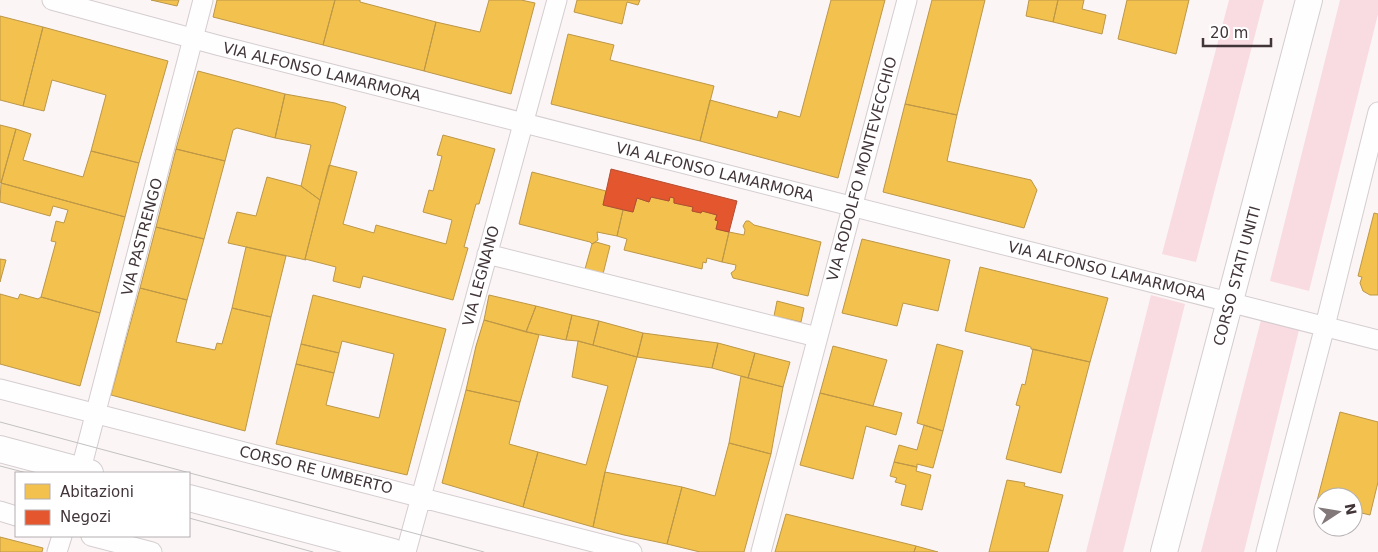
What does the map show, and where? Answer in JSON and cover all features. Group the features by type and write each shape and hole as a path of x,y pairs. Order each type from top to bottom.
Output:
{"main road":[{"name":"CORSO STATI UNITI","path":"1164,552 1309,0"},
{"path":"0,449 83,472"},
{"path":"190,498 393,552"}],"street":[{"name":"VIA ALFONSO LAMARMORA","path":"52,0 193,39 1378,340"},
{"name":"VIA PASTRENGO","path":"83,472 96,413 203,0"},
{"name":"VIA LEGNANO","path":"406,552 556,0"},
{"name":"VIA RODOLFO MONTEVECCHIO","path":"761,552 907,0"},
{"path":"1266,552 1378,112"},
{"path":"487,254 817,337"},
{"name":"CORSO RE UMBERTO","path":"0,389 632,552"},
{"path":"0,511 15,516"},
{"path":"57,552 62,537"},
{"path":"95,537 152,552"}],"shaded area":[{"path":"1229,0 1264,0 1196,262 1162,254"},
{"path":"1340,0 1378,0 1378,14 1309,291 1270,281"},
{"path":"1151,295 1185,304 1123,552 1086,552"},
{"path":"1261,320 1299,330 1244,552 1201,552"}],"building: Abitazioni":[{"path":"151,0 179,0 177,6"},
{"path":"217,0 335,0 323,45 213,17"},
{"path":"335,0 360,0 360,2 436,22 424,71 323,45"},
{"path":"489,0 521,0 535,3 511,94 424,71 436,22 480,32"},
{"path":"577,0 640,0 638,5 627,2 622,24 574,12"},
{"path":"831,0 885,0 838,178 700,141 710,100 777,118 779,111 800,117"},
{"path":"932,0 985,0 957,115 905,104"},
{"path":"1029,0 1058,0 1053,22 1026,16"},
{"path":"1058,0 1084,0 1082,9 1106,15 1102,34 1053,22"},
{"path":"1127,0 1189,0 1176,54 1118,39"},
{"path":"0,16 43,27 23,106 0,100"},
{"path":"43,27 168,61 139,163 91,151 106,95 52,80 44,111 23,106"},
{"path":"568,34 614,45 610,60 714,86 700,141 551,104"},
{"path":"198,71 285,94 275,138 237,128 233,130 225,161 176,149"},
{"path":"285,94 335,103 346,107 320,200 301,186 311,145 275,138"},
{"path":"905,104 957,115 947,161 1031,180 1037,190 1024,228 883,192"},
{"path":"0,125 16,129 1,183 0,182"},
{"path":"16,129 31,134 23,160 83,177 91,151 139,163 125,217 1,183"},
{"path":"443,135 495,149 479,204 476,204 464,247 468,248 453,300 363,276 360,288 333,281 336,267 305,259 329,165 357,172 343,224 374,233 376,225 446,244 452,220 423,212 429,190 433,191 442,156 437,155"},
{"path":"176,149 225,161 204,239 156,227"},
{"path":"532,172 606,191 603,205 623,210 617,236 597,232 598,240 592,244 519,224"},
{"path":"267,177 301,186 320,200 306,260 228,243 237,212 256,216"},
{"path":"1,183 125,217 100,313 41,297 56,242 51,241 56,221 64,223 68,210 53,206 50,216 0,202"},
{"path":"651,197 669,201 670,197 674,198 674,203 693,207 692,211 701,213 702,211 717,215 715,220 718,221 716,229 729,232 722,262 707,258 706,263 703,262 702,269 624,250 627,239 617,236 623,210 633,212 637,198 649,202"},
{"path":"1374,213 1378,214 1378,295 1370,295 1363,291 1360,283 1362,277 1358,276"},
{"path":"746,221 754,225 821,242 808,296 733,278 731,273 735,270 736,265 722,262 729,232 744,235 745,230 743,226"},
{"path":"156,227 204,239 187,300 140,288"},
{"path":"862,239 950,260 938,311 903,303 897,326 842,313"},
{"path":"596,242 610,246 603,274 585,269 592,244"},
{"path":"246,247 286,256 271,317 232,308"},
{"path":"0,259 6,260 0,282"},
{"path":"980,267 1108,298 1090,362 1031,349 1031,347 965,331"},
{"path":"140,288 187,300 176,342 215,350 217,343 222,344 232,308 271,317 245,431 111,395"},
{"path":"0,294 18,299 20,294 38,299 41,297 100,313 80,386 0,364"},
{"path":"313,295 446,329 407,475 276,444 296,364 334,373 326,405 379,418 394,354 342,341 339,353 301,344"},
{"path":"489,295 536,306 526,332 484,320"},
{"path":"777,301 804,308 801,322 774,316"},
{"path":"536,306 572,315 566,340 526,332"},
{"path":"572,315 599,321 593,345 566,340"},
{"path":"484,320 539,335 520,402 466,390"},
{"path":"599,321 643,333 637,357 593,345"},
{"path":"643,333 718,343 712,368 637,357"},
{"path":"578,341 637,357 605,472 593,527 523,507 538,452 586,465 608,386 572,377"},
{"path":"718,343 755,353 748,378 712,368"},
{"path":"301,344 339,353 334,373 296,364"},
{"path":"937,344 963,351 943,431 917,423"},
{"path":"833,346 887,360 873,406 820,393"},
{"path":"1033,349 1090,362 1061,473 1006,459 1020,406 1016,405 1022,384 1025,385"},
{"path":"755,353 790,362 783,387 748,378"},
{"path":"741,376 783,387 771,454 729,443"},
{"path":"466,390 520,402 509,444 538,452 523,507 442,483"},
{"path":"820,393 902,413 896,435 866,426 853,479 800,465"},
{"path":"1340,412 1378,422 1378,482 1370,515 1363,513 1363,487 1321,487"},
{"path":"924,425 943,431 933,468 917,464 917,467 894,462 899,445 917,450"},
{"path":"729,443 771,454 744,552 700,552 667,544 682,487 715,496"},
{"path":"894,462 917,467 916,471 931,475 922,510 901,505 906,485 895,482 897,478 890,476"},
{"path":"605,472 682,487 667,544 593,527"},
{"path":"1007,480 1025,483 1024,486 1063,495 1048,552 989,552"},
{"path":"786,514 916,546 914,552 775,552"},
{"path":"0,537 43,548 42,552 0,552"},
{"path":"916,546 938,552 914,552"}],"building: Negozi":[{"path":"611,169 737,201 729,232 716,229 718,221 715,220 717,215 702,211 701,213 692,211 693,207 674,203 674,198 670,197 669,201 651,197 649,202 637,198 633,212 603,205"}],"tram line":[{"path":"0,422 186,472"},
{"path":"0,466 23,472"},
{"path":"190,473 484,552"},
{"path":"190,518 313,552"}]}
